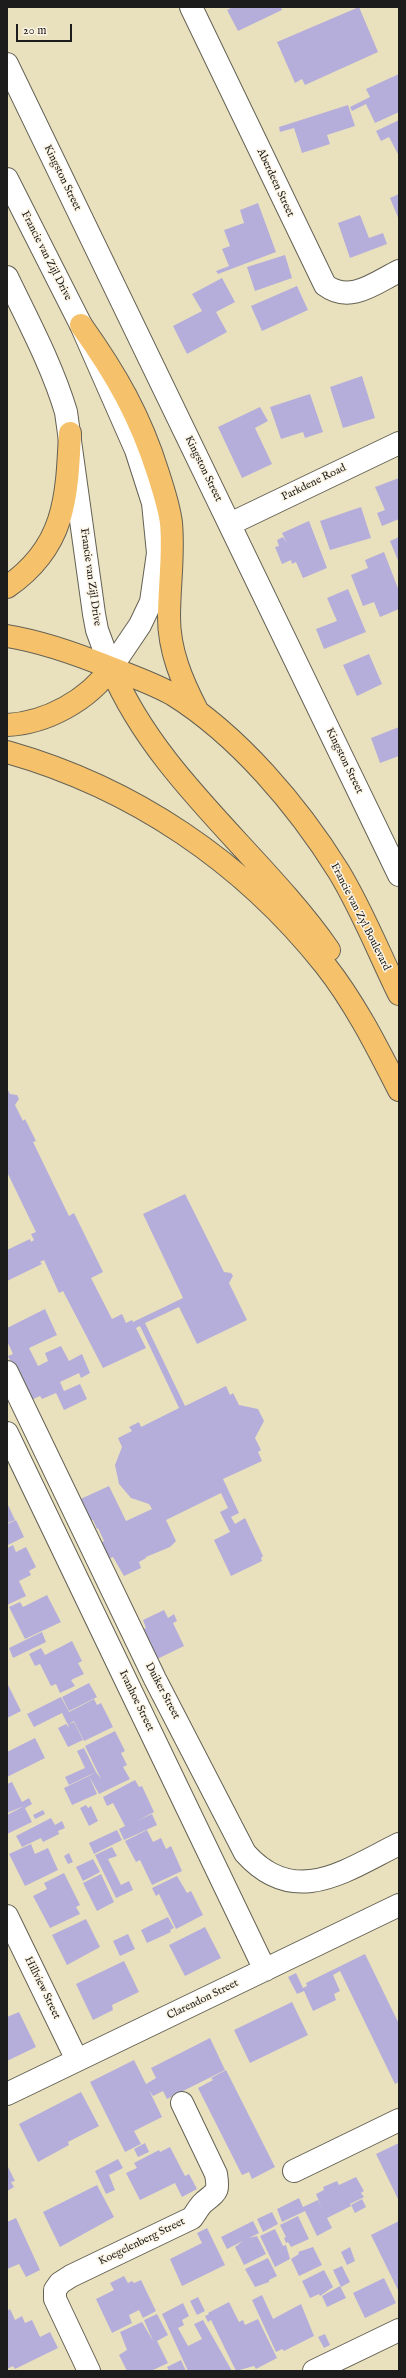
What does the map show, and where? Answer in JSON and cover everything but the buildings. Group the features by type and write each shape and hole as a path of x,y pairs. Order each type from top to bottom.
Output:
{"main road":[{"path":"81,325 112,368 133,409 164,492 171,523 172,576 169,619 174,654 183,683 197,711"},
{"path":"7,587 25,575 39,561 50,541 64,508 70,433"},
{"name":"Francie van Zyl Boulevard","path":"7,636 75,652 146,681 197,711 249,758 298,813 339,872 399,994"},
{"path":"7,725 32,721 71,705 92,691 111,668 124,697 142,728 197,796 292,900 345,972 376,1027 399,1089"},
{"path":"7,752 63,770 136,803 184,833 230,867 289,924 325,965 369,1033 399,1089"}],"street":[{"name":"Aberdeen Street","path":"191,7 325,285 334,292 348,294 360,291 399,271"},
{"name":"Kingston Street","path":"7,64 399,874"},
{"name":"Francie van Zijl Drive","path":"7,179 81,325 136,450 153,503 158,553 151,602 140,625 111,668"},
{"name":"Francie van Zijl Drive","path":"7,277 59,390 70,433 94,614 97,630 111,668"},
{"name":"Parkdene Road","path":"230,524 399,443"},
{"name":"Duiker Street","path":"7,1372 155,1679 245,1853 262,1870 275,1876 289,1881 311,1882 331,1876 399,1844"},
{"name":"Ivanhoe Street","path":"7,1433 12,1455 265,1970"},
{"name":"Clarendon Street","path":"7,2094 399,1905"},
{"name":"Hillview Street","path":"7,1916 77,2060"},
{"name":"Koegelenberg Street","path":"89,2371 55,2299 55,2290 60,2283 71,2276 192,2218 204,2202 213,2196 218,2187 216,2174 182,2103"},
{"path":"294,2171 399,2120"},
{"path":"314,2371 399,2330"}]}
